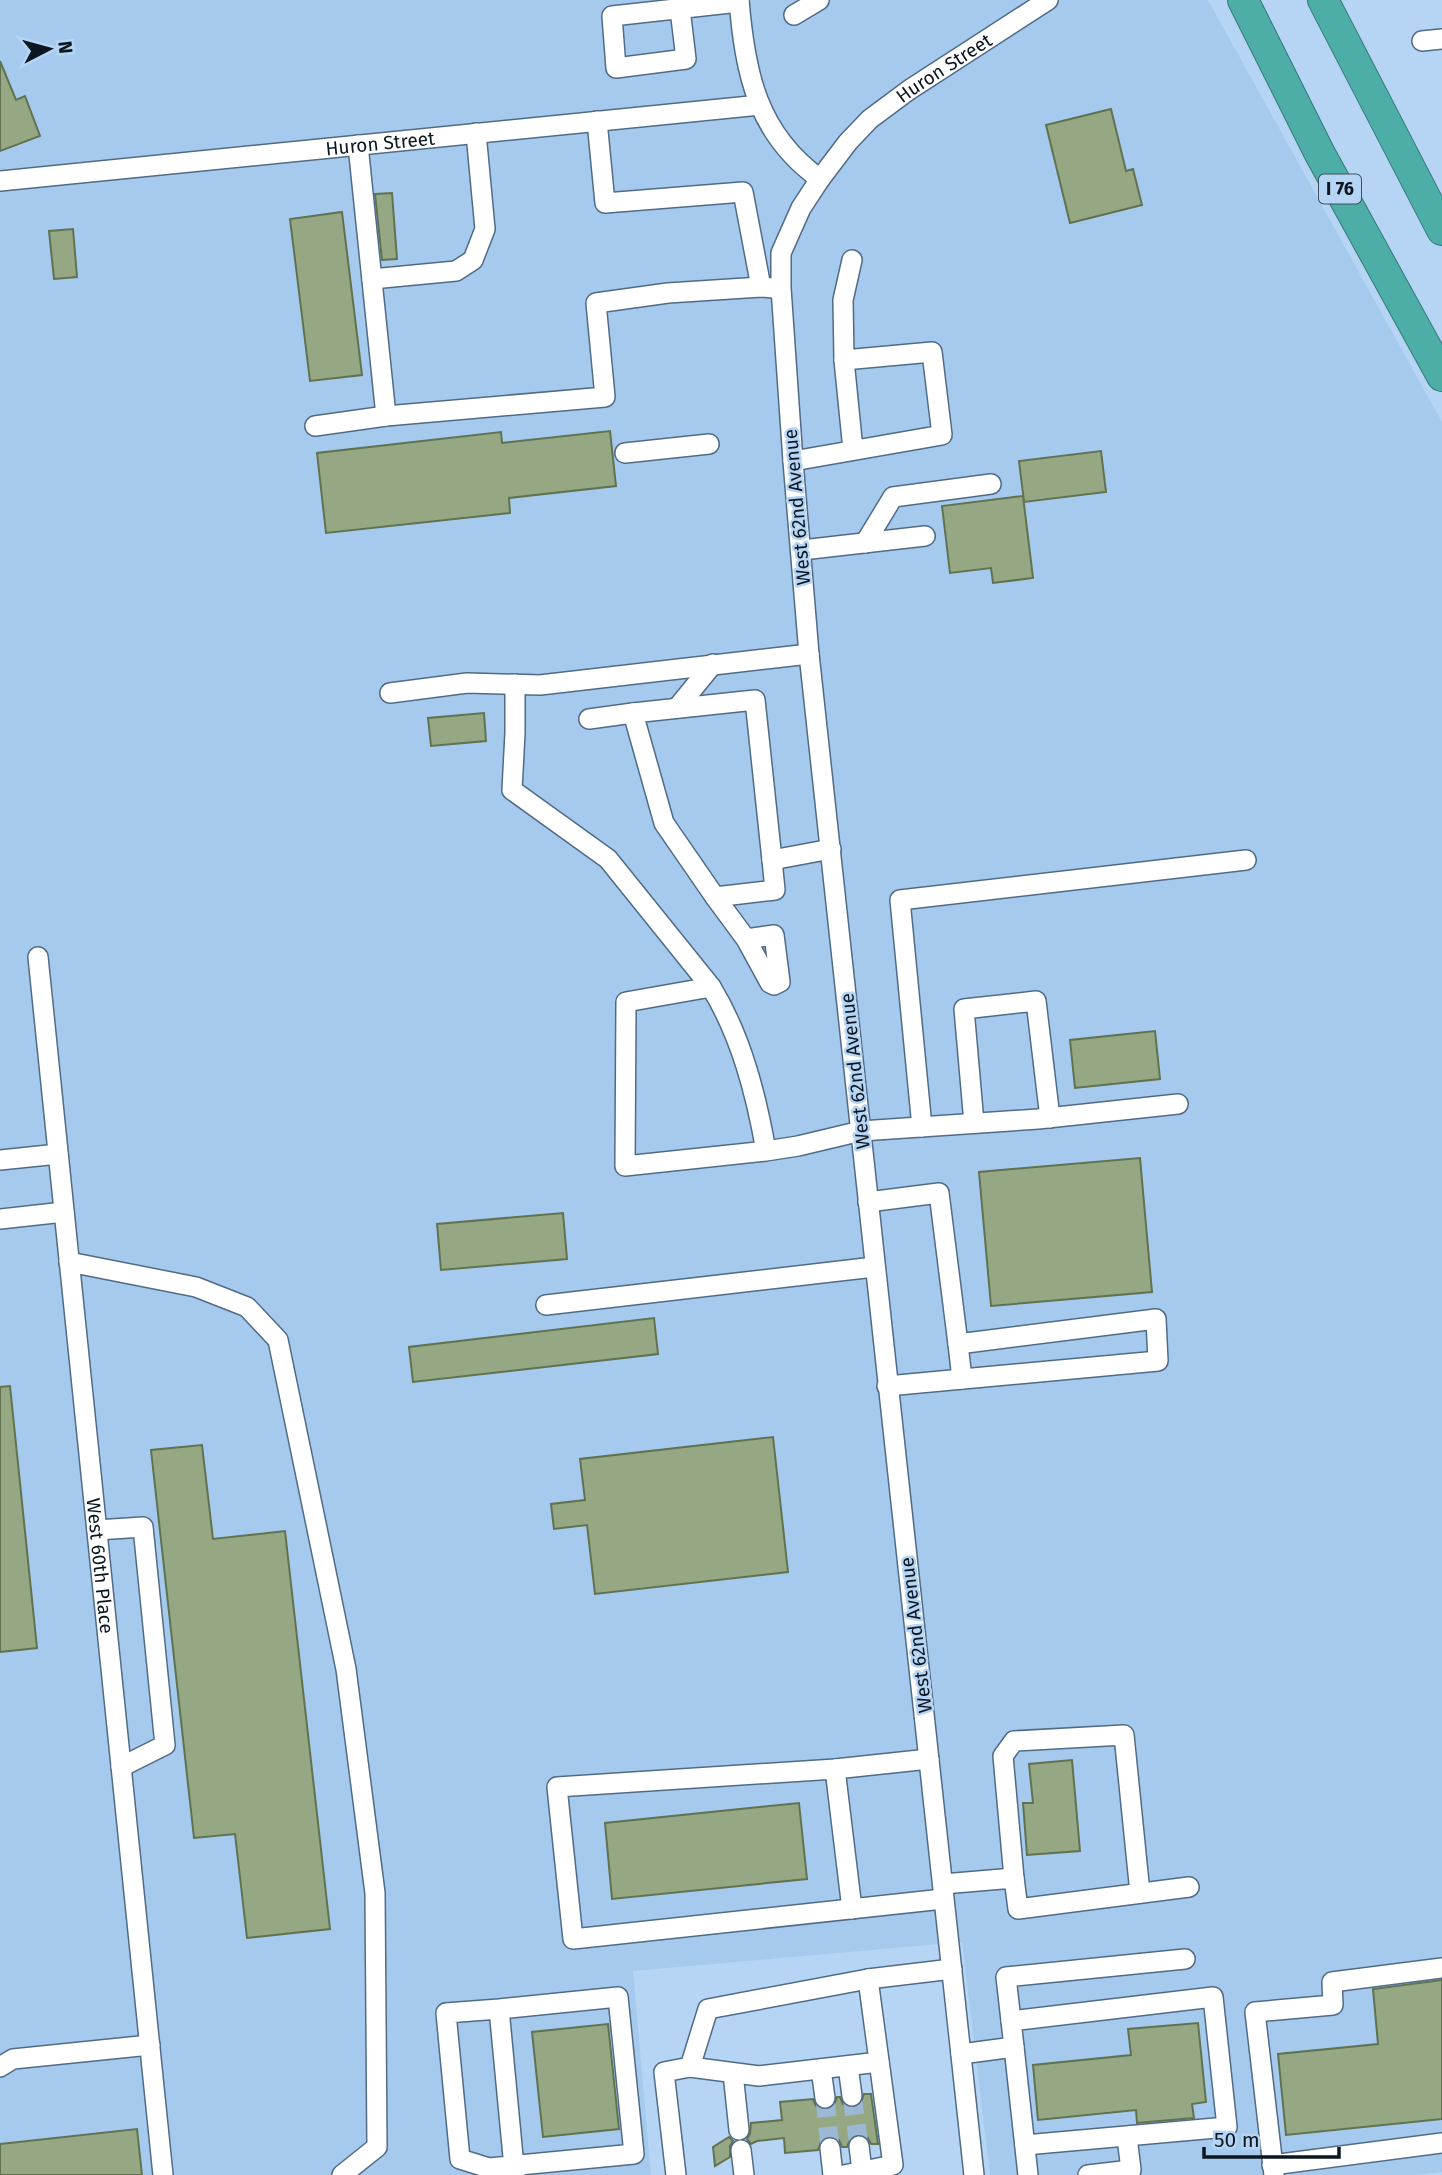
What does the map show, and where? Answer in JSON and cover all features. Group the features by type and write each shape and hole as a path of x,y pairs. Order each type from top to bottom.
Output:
{"highway":[{"name":"I 76","path":"1243,0 1320,153 1442,376"},
{"path":"1323,0 1442,230"}],"street":[{"path":"794,15 819,0"},
{"name":"Huron Street","path":"820,179 848,142 870,119 895,99 1048,0"},
{"path":"680,9 739,1 748,66 770,127 790,154 820,179"},
{"path":"1422,41 1442,39"},
{"name":"Huron Street","path":"0,181 760,105"},
{"path":"597,121 605,204 743,192 761,287"},
{"path":"372,279 456,271 473,260 485,229 476,133"},
{"path":"358,145 386,416"},
{"name":"West 62nd Avenue","path":"820,179 801,208 781,253 793,461 809,654 974,2175"},
{"path":"852,260 843,300 844,360 853,450"},
{"path":"316,426 386,416 605,397 596,303 668,293 781,288"},
{"path":"793,461 942,435 932,352 844,360"},
{"path":"625,453 709,444"},
{"path":"865,544 893,497 991,484"},
{"path":"802,550 925,537"},
{"path":"390,693 467,683 540,685 809,654"},
{"path":"677,708 713,664"},
{"path":"515,684 512,790 608,859 711,987 730,1021 744,1062 758,1107 766,1151"},
{"path":"589,719 755,700 775,890 715,897"},
{"path":"633,713 664,822 746,939"},
{"path":"772,860 831,849"},
{"path":"922,1127 900,900 1246,860"},
{"name":"West 60th Place","path":"38,957 163,2175"},
{"path":"711,987 626,1002 625,1166 766,1151 861,1131 1050,1118 1178,1104"},
{"path":"974,1123 964,1009 1037,1001 1050,1118"},
{"path":"0,1160 58,1154"},
{"path":"868,1202 939,1193 962,1379"},
{"path":"0,1219 64,1212"},
{"path":"69,1262 197,1287 247,1307 278,1340 346,1669 375,1893 377,2147 342,2175"},
{"path":"547,1305 874,1267"},
{"path":"887,1385 1158,1361 1156,1319 958,1344"},
{"path":"97,1530 143,1527 165,1745 121,1767"},
{"path":"1140,1893 1124,1735 1014,1741 1003,1756 1018,1909 1189,1887"},
{"path":"929,1759 835,1769 557,1787 573,1939 852,1909 1014,1878"},
{"path":"835,1769 852,1909"},
{"path":"1028,2175 1006,1976 1185,1959"},
{"path":"1442,1968 1332,1982 1333,2005 1255,2012 1273,2170 1442,2144"},
{"path":"690,2067 708,2009 868,1979 952,1969"},
{"path":"859,2146 853,2173 893,2165 868,1979"},
{"path":"618,1997 634,2154 514,2171 489,2168 460,2159 446,2013 499,2008 618,1997"},
{"path":"1011,2021 1213,1997 1227,2127 1025,2145"},
{"path":"499,2008 514,2171"},
{"path":"0,2067 13,2059 150,2045"},
{"path":"961,2054 1014,2047"},
{"path":"676,2175 664,2072 690,2067 759,2076 879,2062"},
{"path":"848,2066 852,2096"},
{"path":"821,2069 825,2098"},
{"path":"733,2073 739,2130"},
{"path":"1088,2175 1131,2170 1127,2137"},
{"path":"830,2148 834,2175"},
{"path":"741,2150 744,2175"}],"shaded area":[{"path":"0,0 1208,0 1442,422 1442,2172 1413,2175 990,2175 962,1942 633,1971 651,2175 0,2175"}],"building":[{"path":"0,61 16,100 25,96 40,136 0,151"},
{"path":"1111,109 1126,171 1133,169 1142,205 1070,223 1046,125"},
{"path":"392,193 397,259 382,260 375,194"},
{"path":"342,212 362,375 310,381 290,219"},
{"path":"73,229 77,277 54,279 49,231"},
{"path":"610,431 616,486 509,498 510,513 326,533 317,453 501,432 502,443"},
{"path":"1101,451 1106,492 1024,502 1019,461"},
{"path":"1023,496 1033,578 993,583 991,568 950,573 942,506"},
{"path":"484,713 486,741 431,746 428,718"},
{"path":"1155,1031 1160,1079 1075,1088 1070,1040"},
{"path":"1140,1158 1152,1292 991,1306 979,1172"},
{"path":"563,1213 567,1259 441,1270 437,1224"},
{"path":"654,1318 658,1354 413,1382 409,1347"},
{"path":"10,1386 37,1648 0,1652 0,1387"},
{"path":"773,1437 788,1572 595,1594 587,1525 554,1529 551,1504 585,1500 580,1459"},
{"path":"202,1445 213,1539 285,1531 330,1929 247,1938 235,1834 194,1838 151,1450"},
{"path":"1072,1760 1080,1851 1027,1855 1023,1803 1033,1803 1029,1764"},
{"path":"799,1803 807,1879 612,1899 605,1823"},
{"path":"1442,1980 1442,2119 1286,2135 1278,2054 1378,2044 1373,1989"},
{"path":"1198,2023 1206,2102 1192,2104 1194,2118 1137,2123 1136,2110 1038,2120 1033,2065 1131,2055 1128,2029"},
{"path":"608,2024 619,2129 543,2137 532,2032"},
{"path":"864,2094 871,2094 878,2144 871,2144 868,2138 858,2134 851,2137 847,2147 842,2147 839,2140 829,2136 822,2139 818,2150 785,2153 784,2138 751,2144 747,2139 751,2123 782,2120 780,2102 813,2099 816,2106 826,2110 833,2107 837,2097 840,2097 843,2104 853,2108 860,2105"},
{"path":"137,2129 142,2175 0,2175 0,2144"},
{"path":"729,2137 733,2141 730,2157 715,2166 713,2147"}],"tunnel":[{"path":"852,2096 859,2146"},
{"path":"825,2098 830,2148"}]}
